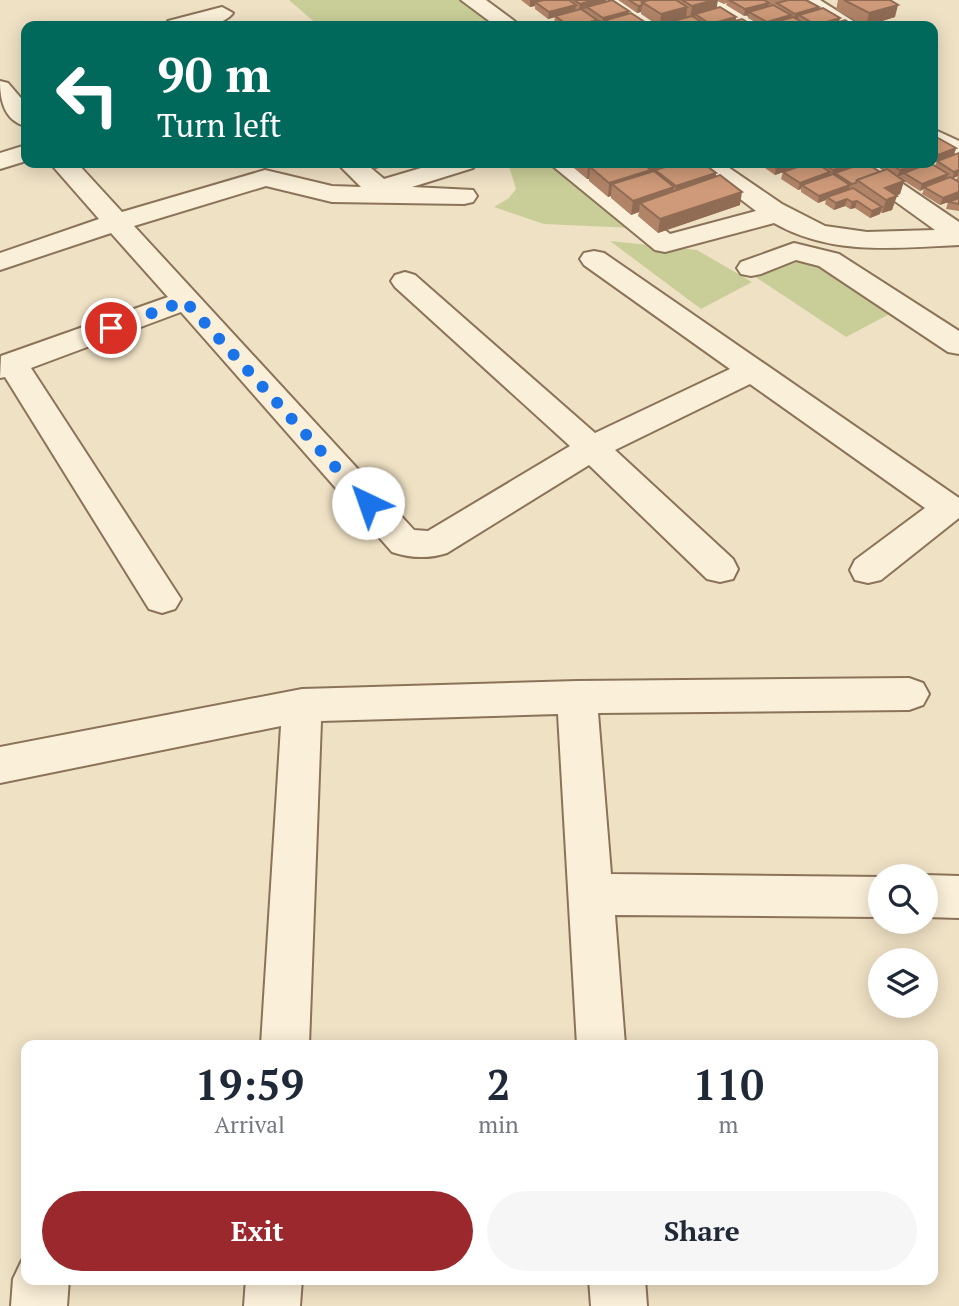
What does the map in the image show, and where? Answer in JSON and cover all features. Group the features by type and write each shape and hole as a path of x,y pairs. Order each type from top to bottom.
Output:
{"street":[{"path":"472,0 503,21"},
{"path":"611,0 644,21"},
{"path":"708,0 743,21"},
{"path":"805,0 841,21"},
{"path":"194,21 222,13"},
{"path":"4,78 21,110"},
{"path":"938,139 959,152"},
{"path":"0,162 21,155"},
{"path":"66,168 405,543 434,544 592,448 753,369"},
{"path":"356,168 379,189 448,168"},
{"path":"568,168 665,244 780,213"},
{"path":"713,168 780,213 815,232 847,238 959,236"},
{"path":"862,168 959,236"},
{"path":"0,262 114,223 265,178 332,194 464,195"},
{"path":"751,268 794,251 829,260 959,345"},
{"path":"594,259 954,505 868,570"},
{"path":"405,281 592,448 720,569"},
{"path":"162,599 6,365 185,301"},
{"path":"0,765 302,705 576,697 909,694"},
{"path":"576,697 601,1040"},
{"path":"285,1040 302,705"},
{"path":"590,894 868,896"},
{"path":"938,897 959,897"},
{"path":"39,1306 41,1285"},
{"path":"272,1306 274,1285"},
{"path":"617,1285 619,1306"}],"green space":[{"path":"289,0 478,0 507,21 313,21"},
{"path":"510,168 556,168 633,228 544,224 494,207 509,198 516,189"},
{"path":"610,241 697,250 752,282 701,309"},
{"path":"806,251 899,309 846,337 754,276"}],"building":[{"path":"569,0 576,5 549,12 535,2"},
{"path":"574,0 595,0 580,4"},
{"path":"612,0 629,11 603,18 587,7"},
{"path":"629,0 649,0 638,6"},
{"path":"676,0 687,7 661,14 642,2"},
{"path":"682,0 714,0 692,6"},
{"path":"729,0 764,0 769,3 745,9"},
{"path":"806,0 819,7 795,14 777,3"},
{"path":"844,0 890,0 898,5 869,13"},
{"path":"773,5 791,15 765,21 749,12"},
{"path":"720,7 736,17 706,21 695,14"},
{"path":"823,8 840,18 809,21 799,15"},
{"path":"581,9 597,20 562,21 555,16"},
{"path":"631,13 643,21 608,21"},
{"path":"692,16 700,21 673,21"},
{"path":"793,17 800,21 779,21"},
{"path":"938,138 956,148 938,155"},
{"path":"959,153 959,170 954,172 938,161"},
{"path":"591,168 651,170 609,183"},
{"path":"710,168 716,173 676,186 655,170"},
{"path":"795,168 824,168 830,172 800,183 783,172"},
{"path":"850,168 874,168 880,172 852,184 835,173"},
{"path":"917,168 938,168 948,174 922,184 904,173"},
{"path":"887,169 904,181 885,188 897,196 886,200 857,180"},
{"path":"654,171 674,187 633,201 612,184"},
{"path":"833,174 850,185 819,196 802,185"},
{"path":"720,175 742,192 660,219 640,203"},
{"path":"950,177 959,182 959,192 943,198 924,187"},
{"path":"853,188 882,207 872,211 857,201 847,199 836,203 827,197"},
{"path":"959,198 959,204 948,202"}],"route":[{"path":"111,328 185,301 368,503"}]}
